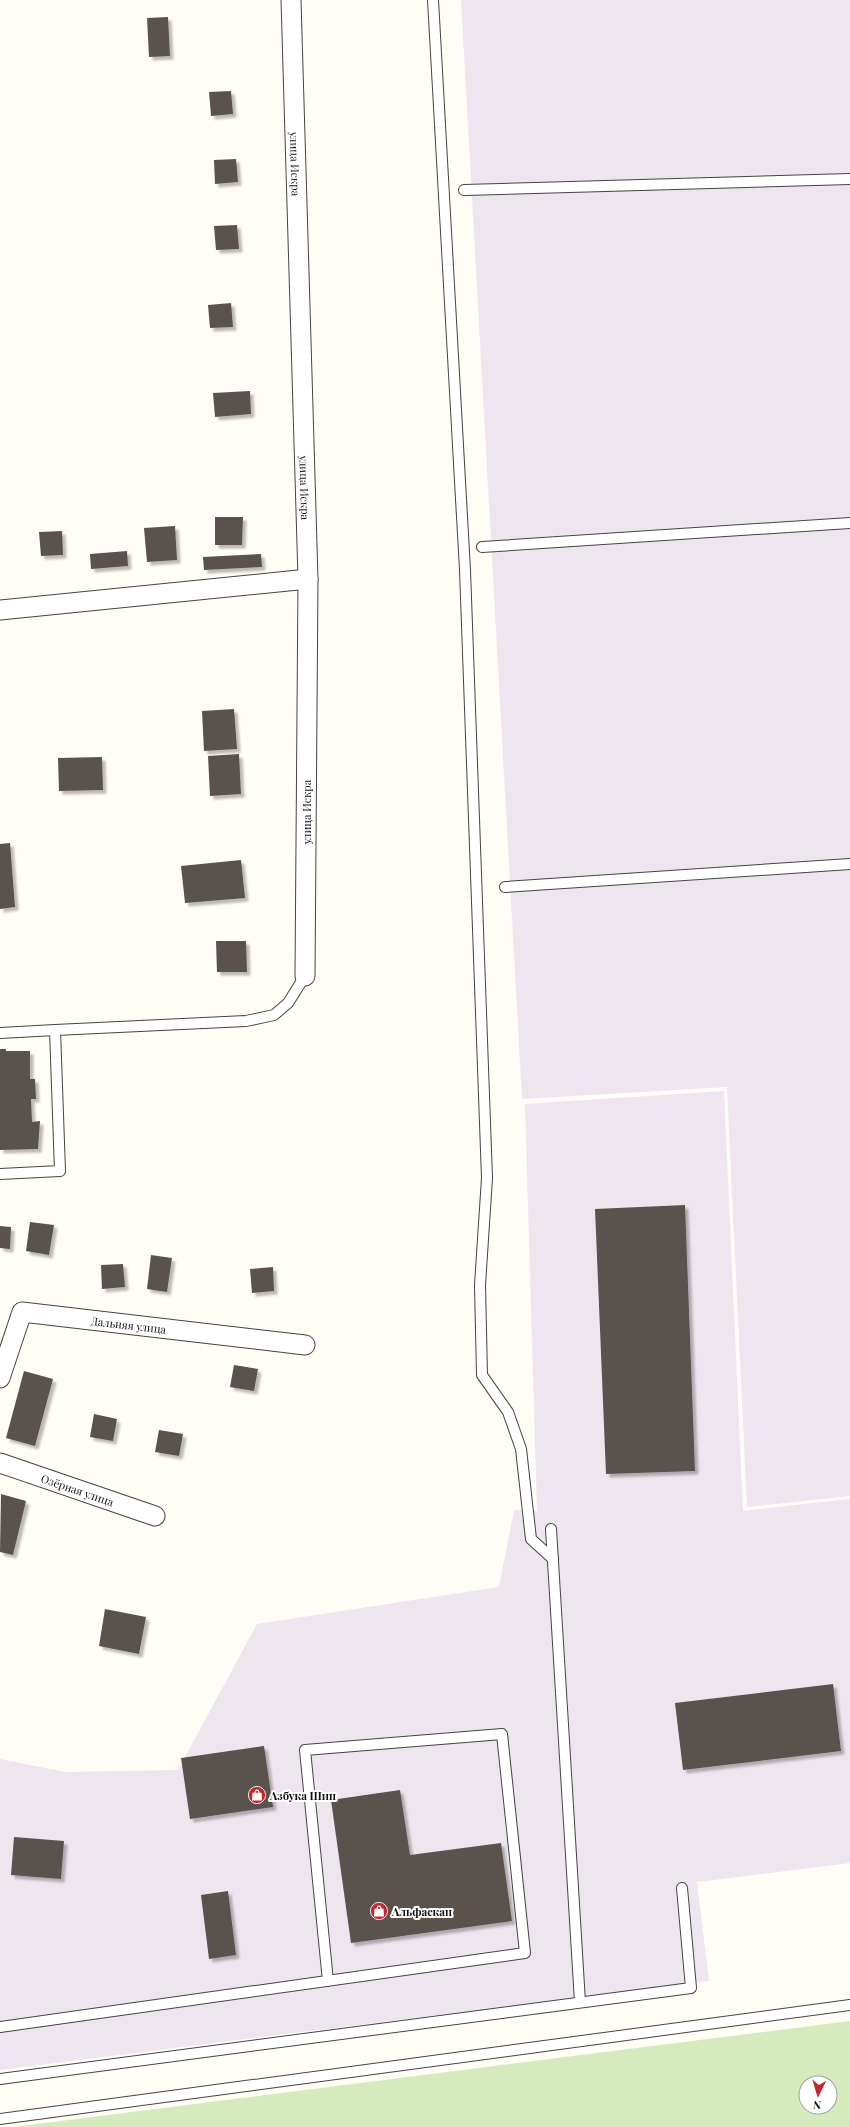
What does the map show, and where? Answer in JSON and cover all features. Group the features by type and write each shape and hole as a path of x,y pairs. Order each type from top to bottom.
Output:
{"street":[{"name":"улица Искра","path":"291,0 308,579 306,976"},
{"path":"0,610 308,579"},
{"name":"Дальняя улица","path":"0,1378 22,1312 305,1345"},
{"name":"Озёрная улица","path":"0,1463 155,1516"}],"lane":[{"path":"433,0 465,570 486,1162 480,1285 482,1375 508,1412 521,1449 531,1539 553,1560"},
{"path":"464,190 850,179"},
{"path":"482,547 850,523"},
{"path":"505,887 850,864"},
{"path":"0,1033 246,1021 274,1015 288,1003 306,976"},
{"path":"0,1174 60,1171 56,1030"},
{"path":"551,1529 580,2002"},
{"path":"0,2027 328,1981 525,1953 502,1734 305,1750 328,1981"},
{"path":"0,2079 691,1988 682,1888"},
{"path":"0,2119 850,2005"}],"shaded area":[{"path":"461,0 850,0 850,1496 747,1507 727,1087 522,1099"},
{"path":"724,1091 743,1511 850,1499 850,1863 697,1882 709,1981 0,2070 0,1759 65,1772 178,1770 257,1624 499,1587 514,1510 537,1511 525,1104"}],"green space":[{"path":"850,2021 850,2127 13,2127"}],"building":[{"path":"168,17 170,56 149,57 147,18"},
{"path":"231,91 233,114 211,116 209,92"},
{"path":"236,159 238,182 215,184 214,160"},
{"path":"237,225 239,249 216,250 214,226"},
{"path":"231,303 233,327 210,328 208,305"},
{"path":"250,391 251,414 215,417 213,393"},
{"path":"215,517 243,517 242,545 215,545"},
{"path":"175,526 177,560 147,562 144,528"},
{"path":"62,531 63,555 41,556 39,532"},
{"path":"127,551 128,566 91,569 90,554"},
{"path":"261,554 262,567 204,570 203,557"},
{"path":"234,709 237,749 204,751 202,711"},
{"path":"239,754 241,794 210,796 208,756"},
{"path":"102,757 103,790 59,791 58,758"},
{"path":"10,843 15,907 0,909 0,844"},
{"path":"241,860 245,898 185,903 181,866"},
{"path":"216,941 246,941 247,972 217,972"},
{"path":"0,1049 6,1049 6,1051 30,1051 30,1079 35,1079 36,1099 31,1099 32,1122 40,1121 38,1149 0,1150"},
{"path":"685,1205 695,1471 606,1474 595,1209"},
{"path":"30,1222 54,1225 49,1255 26,1251"},
{"path":"0,1226 11,1227 10,1249 0,1248"},
{"path":"151,1255 172,1258 167,1292 147,1289"},
{"path":"123,1264 125,1287 102,1289 101,1265"},
{"path":"273,1267 274,1291 252,1293 250,1269"},
{"path":"234,1365 258,1369 254,1391 230,1387"},
{"path":"24,1371 53,1379 35,1446 6,1438"},
{"path":"94,1414 117,1419 113,1441 90,1437"},
{"path":"159,1430 183,1434 179,1456 155,1452"},
{"path":"1,1494 26,1501 13,1555 0,1552"},
{"path":"105,1609 146,1617 139,1654 99,1646"},
{"path":"833,1684 841,1751 683,1770 675,1703"},
{"path":"264,1746 273,1807 190,1819 181,1758"},
{"path":"400,1790 410,1855 501,1843 512,1921 351,1943 331,1800"},
{"path":"14,1837 64,1841 61,1879 11,1875"},
{"path":"228,1891 236,1955 209,1959 201,1895"}],"place":[{"name":"Азбука Шин","path":"257,1795"},
{"name":"Альфаскан","path":"379,1911"}]}
